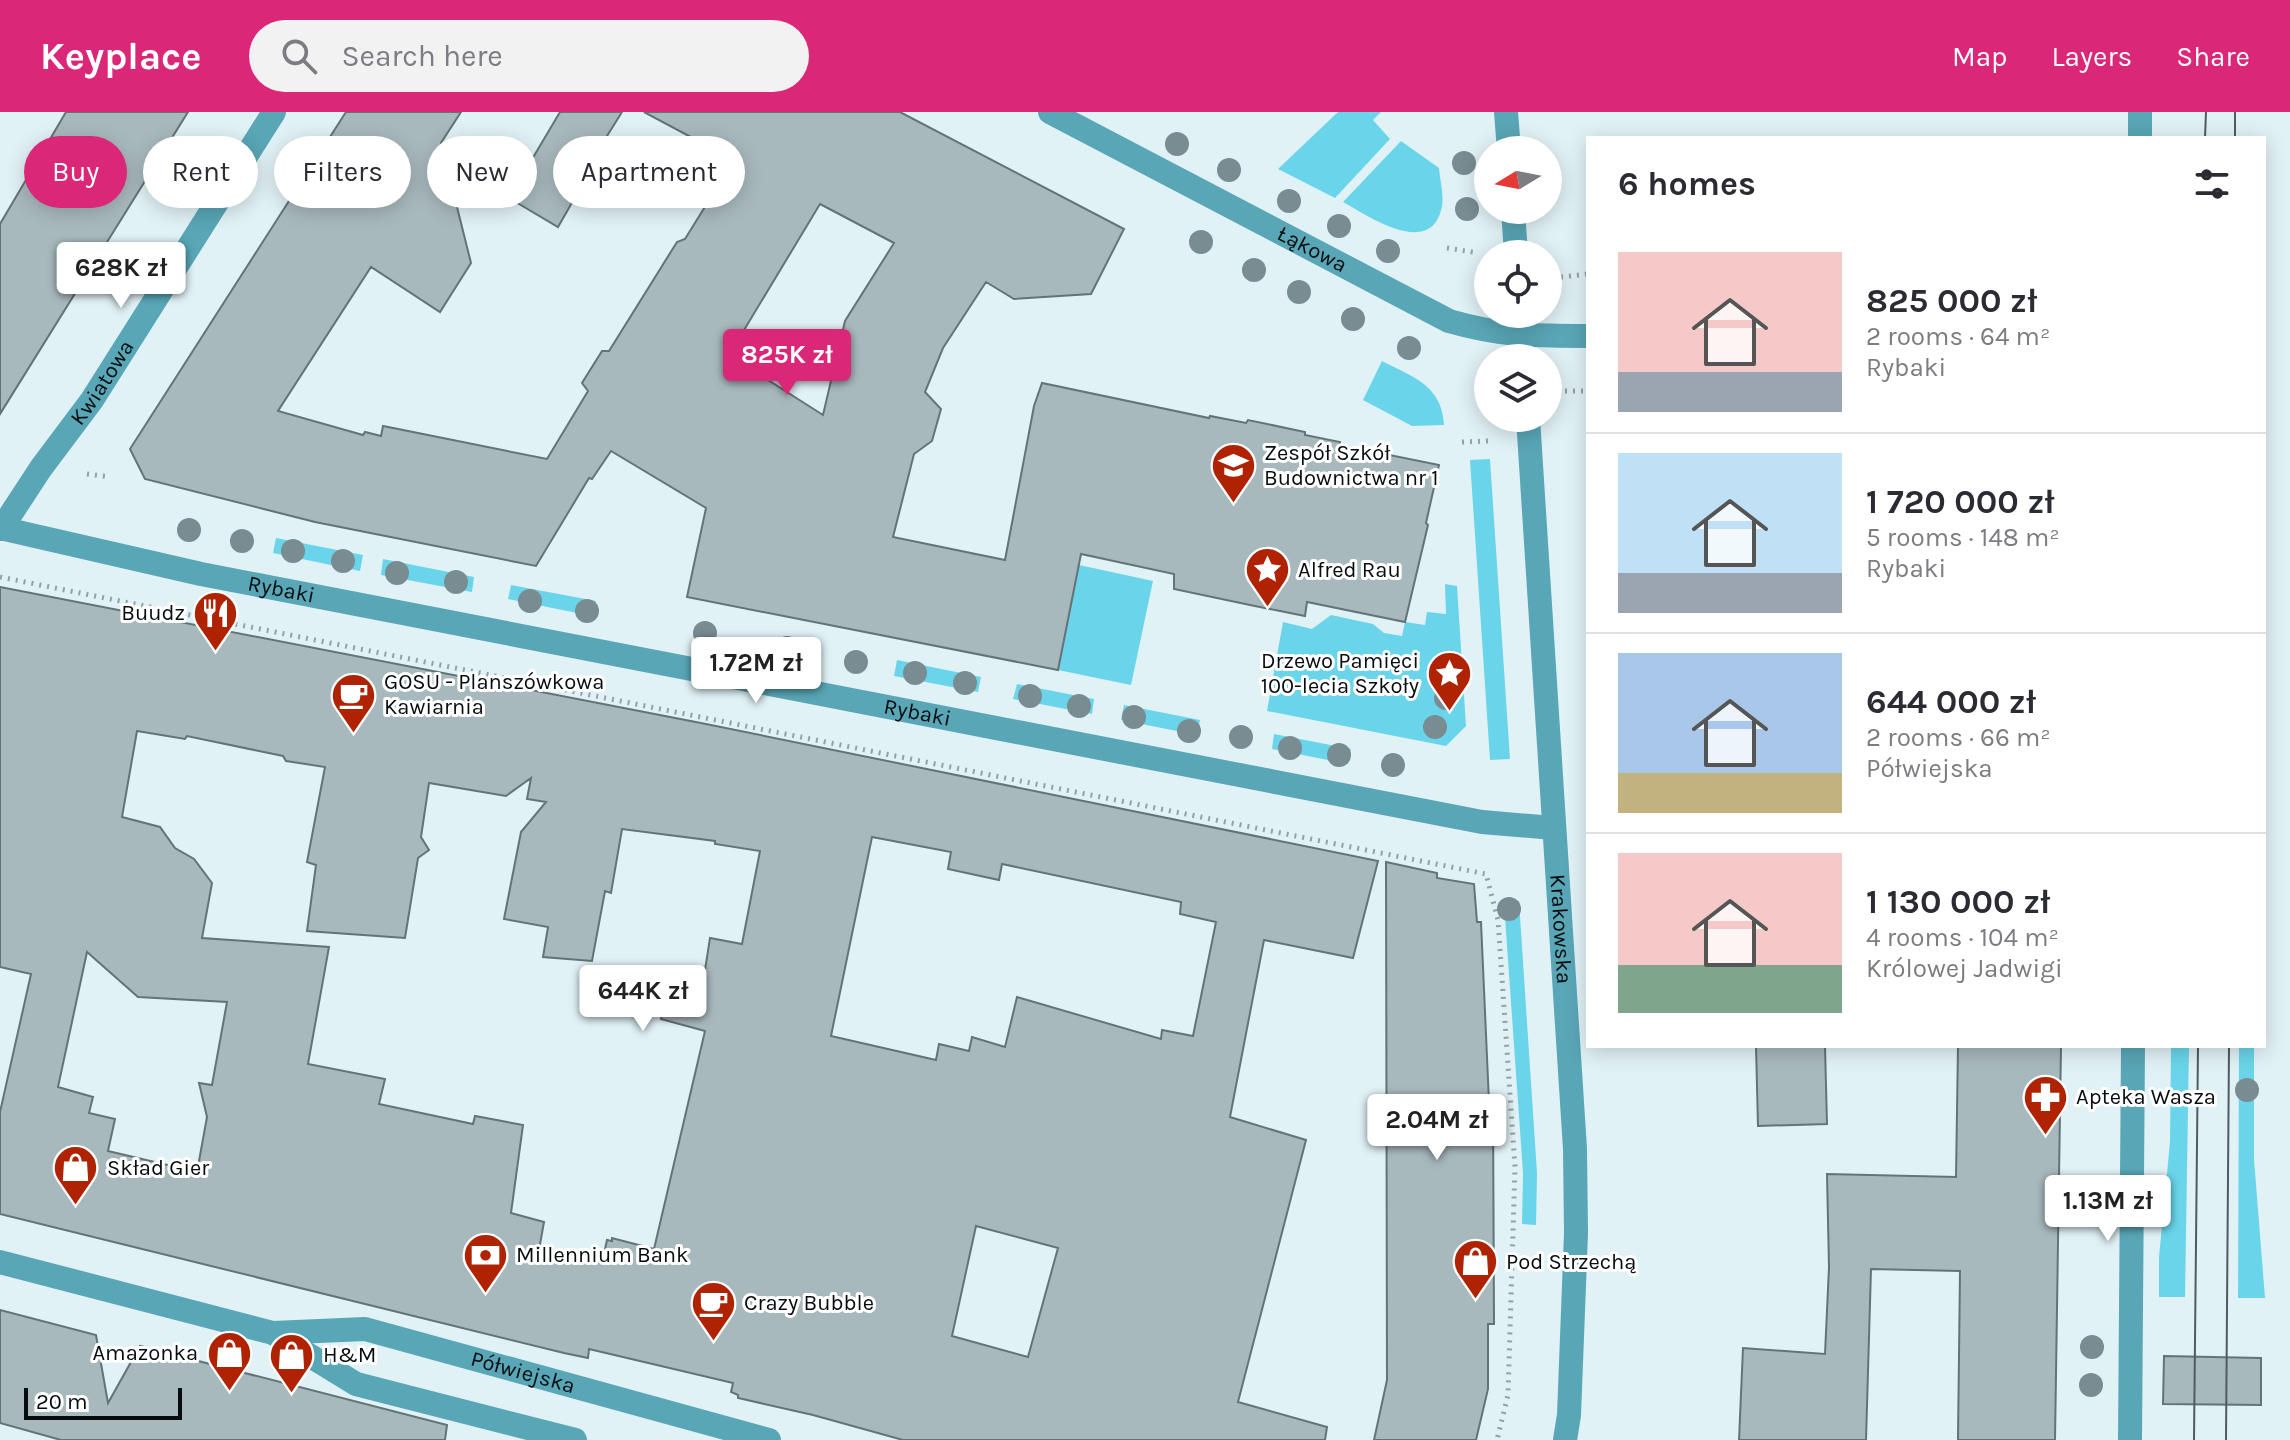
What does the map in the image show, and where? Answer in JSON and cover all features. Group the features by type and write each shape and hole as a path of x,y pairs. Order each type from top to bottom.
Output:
{"street":[{"name":"Kwiatowa","path":"1,529 41,468 92,400 274,112"},
{"name":"Łąkowa","path":"1050,112 1449,321 1490,333 1586,336"},
{"path":"1506,112 1508,136"},
{"path":"2140,112 2140,136"},
{"name":"Krakowska","path":"1529,432 1575,1149 1576,1233 1569,1415 1565,1440"},
{"name":"Rybaki","path":"1,529 201,574 1482,822 1554,828"},
{"path":"2130,1440 2133,1048"},
{"name":"Półwiejska","path":"0,1262 273,1333 356,1384 575,1440"},
{"name":"Półwiejska","path":"273,1333 365,1329 769,1440"}],"path":[{"path":"1562,277 1586,274"},
{"path":"1565,391 1586,391"},
{"path":"1462,442 1488,441"},
{"path":"0,577 1486,874 1498,920 1515,1167 1508,1395 1497,1440"}],"shaded area":[{"path":"1338,112 1381,112 1373,120 1390,139 1335,198 1278,169"},
{"path":"1401,141 1439,168 1442,206 1436,222 1426,230 1398,230 1343,202"},
{"path":"1382,361 1415,378 1432,391 1442,411 1444,425 1412,426 1363,400"},
{"path":"1490,459 1510,759 1490,760 1470,460"},
{"path":"276,538 363,555 360,571 273,553"},
{"path":"383,559 474,577 472,592 381,575"},
{"path":"1079,565 1153,581 1131,685 1058,670"},
{"path":"1445,584 1457,586 1466,726 1446,746 1267,711 1283,622 1312,629 1331,615 1373,624 1384,633 1402,636 1405,622 1425,625 1427,612 1446,614"},
{"path":"511,585 596,601 592,616 508,599"},
{"path":"897,660 981,677 978,692 894,676"},
{"path":"1017,684 1094,699 1092,714 1013,699"},
{"path":"1124,705 1200,720 1197,735 1121,720"},
{"path":"1274,734 1351,749 1348,764 1272,749"},
{"path":"1519,901 1537,1173 1536,1225 1522,1224 1523,1173 1504,903"},
{"path":"2171,1048 2189,1048 2185,1297 2159,1297 2159,1257 2170,1142"},
{"path":"2239,1048 2254,1048 2254,1159 2265,1298 2238,1298"}],"building":[{"path":"66,112 188,112 173,136 143,136 143,184 0,414 0,224 24,183 24,208 127,208 127,136 52,136"},
{"path":"346,112 461,112 446,136 427,136 427,208 457,208 471,263 440,312 371,267 278,411 363,435 365,432 381,436 383,426 547,459 588,391 582,383 602,351 609,351 677,242 685,239 704,208 745,208 745,136 689,136 644,112 900,112 1124,229 1091,294 1014,299 986,282 943,348 925,392 941,409 932,441 914,454 893,537 1005,560 1034,406 1042,383 1209,418 1246,423 1248,420 1305,432 1305,435 1340,442 1340,445 1439,465 1405,622 1307,602 1305,616 1250,605 1174,589 1174,574 1081,554 1058,670 687,597 706,508 611,451 592,479 589,478 536,566 315,522 145,479 130,449 284,208 411,208 411,136 331,136","holes":["820,204 894,243 845,321 823,415 729,355"]},
{"path":"560,112 622,112 607,136 553,136 553,208 569,208 558,227 526,208 537,208 537,151"},
{"path":"0,587 701,723 1378,861 1353,958 1264,940 1230,1117 1306,1140 1238,1402 1327,1427 1325,1440 903,1440 738,1398 731,1392 733,1383 589,1349 588,1358 564,1353 0,1214 0,1112 31,974 0,967","holes":["137,731 185,739 187,736 283,756 286,761 325,767 307,862 316,865 307,931 405,938 418,858 429,850 421,837 429,783 506,796 531,778 527,799 546,802 521,832 504,919 548,927 543,957 592,961 605,891 611,893 622,829 715,841 715,844 760,851 742,944 710,938 705,970 673,968 661,1019 705,1031 654,1249 612,1238 612,1241 607,1240 602,1263 539,1250 544,1222 511,1213 523,1125 475,1116 473,1124 379,1104 385,1079 308,1064 329,947 202,938 212,883 194,859 175,848 160,827 122,817","872,837 951,852 948,869 999,880 1002,864 1181,902 1180,914 1216,922 1193,1036 1162,1030 1161,1039 1017,997 1005,1047 972,1037 969,1051 939,1044 936,1060 831,1036","87,952 138,997 227,1002 212,1085 199,1083 207,1117 197,1172 108,1151 115,1119 89,1113 93,1097 58,1087","976,1226 1058,1248 1028,1357 952,1336"]},
{"path":"1386,862 1437,873 1437,878 1474,884 1477,922 1481,922 1489,1102 1493,1102 1494,1324 1488,1324 1488,1389 1476,1440 1374,1440 1387,1380"},
{"path":"1756,1048 1825,1048 1827,1124 1758,1126"},
{"path":"1958,1048 2061,1048 2055,1440 1958,1440 1960,1271 1871,1269 1866,1440 1739,1440 1743,1348 1825,1354 1829,1267 1827,1174 1956,1177"},
{"path":"0,1310 96,1335 108,1403 140,1346 447,1425 445,1440 61,1440 0,1423"},
{"path":"2164,1356 2261,1358 2261,1405 2163,1404"}],"tram line":[{"path":"2205,136 2206,112"},
{"path":"2235,112 2235,136"},
{"path":"2194,1440 2198,1048"},
{"path":"2226,1440 2229,1048"}],"place":[{"name":"Zespół Szkół Budownictwa nr 1","path":"1233,505"},
{"name":"Alfred Rau","path":"1267,609"},
{"name":"Buudz","path":"216,652"},
{"name":"Drzewo Pamięci 100-lecia Szkoły","path":"1450,713"},
{"name":"GOSU - Planszówkowa Kawiarnia","path":"353,734"},
{"name":"Apteka Wasza","path":"2045,1136"},
{"name":"Skład Gier","path":"76,1207"},
{"name":"Millennium Bank","path":"485,1294"},
{"name":"Pod Strzechą","path":"1475,1301"},
{"name":"Crazy Bubble","path":"713,1342"},
{"name":"Amazonka","path":"229,1392"},
{"name":"H&M","path":"292,1394"}]}
